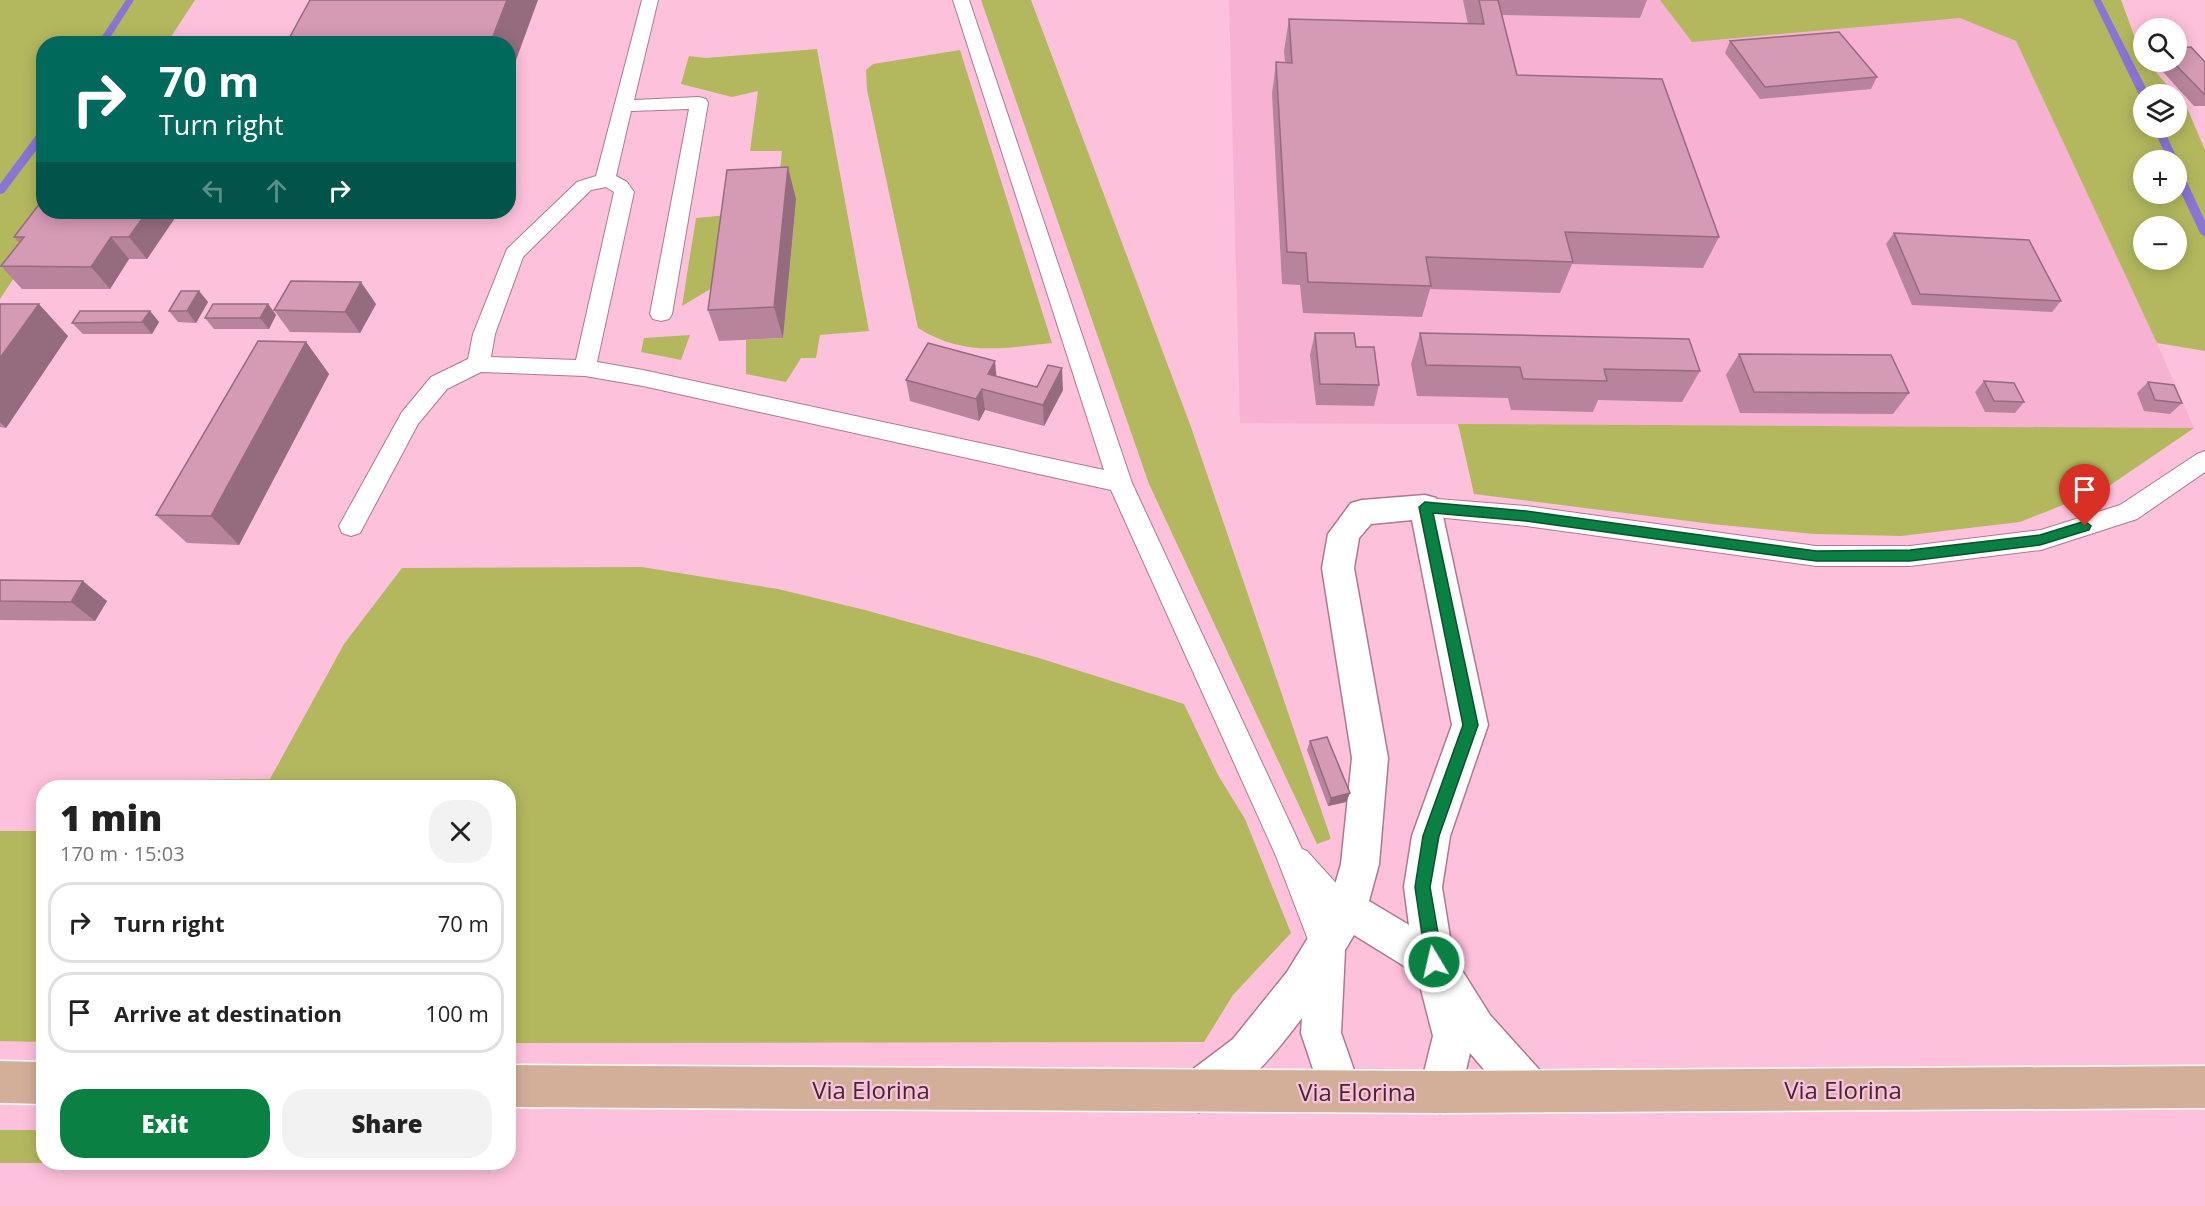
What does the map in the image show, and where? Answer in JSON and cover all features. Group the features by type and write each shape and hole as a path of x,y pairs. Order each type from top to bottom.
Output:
{"main road":[{"path":"0,1082 36,1083"},
{"name":"Via Elorina","path":"516,1086 1440,1092 2205,1087"}],"street":[{"path":"1199,1091 1248,1054 1301,986 1347,909 1360,864 1370,758 1338,568 1344,534 1362,512 1425,507 1470,725 1431,836 1423,887 1434,962 1453,1036 1440,1092"},
{"path":"1347,909 1434,962 1476,1029 1529,1090"},
{"path":"1326,947 1321,1033 1340,1090"}],"lane":[{"path":"605,180 650,0"},
{"path":"961,0 1120,483 1290,854 1326,947"},
{"path":"625,106 699,103 661,314"},
{"path":"478,364 484,334 514,254 584,186 605,180 620,185 624,192 585,368"},
{"path":"351,526 410,418 439,383 478,364 585,368 643,378 1120,483"},
{"path":"1425,507 1526,516 1816,556 1910,555 2040,540 2128,512 2202,463"},
{"path":"1290,854 1325,892 1347,909"}],"shaded area":[{"path":"1229,0 2004,0 2016,41 2157,343 2194,428 1240,423"}],"green space":[{"path":"0,0 195,0 172,36 36,36 36,219 53,219 0,299"},
{"path":"981,0 1031,0 1191,427 1331,839 1317,844 1149,484"},
{"path":"1660,0 2121,0 2133,32 2133,72 2156,72 2166,84 2133,84 2133,138 2187,138 2187,108 2205,150 2205,351 2157,343 2016,41 1960,18 1692,42"},
{"path":"817,49 869,331 820,335 816,358 801,358 786,382 746,374 746,340 783,338 796,200 777,200 782,151 750,151 758,91 732,97 681,84 689,56 706,58"},
{"path":"960,50 1052,343 1000,348 967,347 935,337 918,328 867,90 866,70 873,64"},
{"path":"728,215 722,282 682,306 696,218"},
{"path":"690,335 681,360 641,352 644,338"},
{"path":"1458,424 2194,428 2106,488 2020,522 1901,536 1814,534 1712,524 1474,494"},
{"path":"642,567 778,589 865,610 1039,658 1184,704 1218,775 1245,819 1291,933 1233,995 1204,1042 516,1043 516,780 187,780 270,779 344,644 402,568"},
{"path":"0,831 36,831 36,1042 0,1041"},
{"path":"0,1130 36,1130 36,1163 0,1163"}],"building":[{"path":"310,0 507,0 493,36 290,36"},
{"path":"1479,0 1498,0 1517,75 1662,79 1719,237 1565,232 1573,262 1426,257 1431,286 1308,282 1306,253 1287,252 1276,62 1292,63 1289,19 1484,24"},
{"path":"1839,32 1877,77 1765,87 1730,41"},
{"path":"2187,47 2191,47 2205,62 2205,94 2183,72 2187,72"},
{"path":"788,167 774,307 708,310 727,170"},
{"path":"36,208 36,219 142,219 129,237 111,237 91,267 1,266 24,237 14,237"},
{"path":"1894,233 2029,240 2061,301 1920,294"},
{"path":"291,281 361,282 345,312 274,310"},
{"path":"181,291 199,291 187,311 169,311"},
{"path":"0,304 39,304 0,358"},
{"path":"213,304 268,304 260,318 205,318"},
{"path":"80,311 150,311 142,322 72,323"},
{"path":"1315,333 1354,333 1356,347 1374,347 1379,385 1320,384"},
{"path":"1420,333 1689,339 1700,371 1604,369 1607,381 1523,379 1520,367 1426,365"},
{"path":"258,341 306,342 211,516 156,515"},
{"path":"928,343 995,361 988,374 1037,387 1048,365 1062,368 1043,405 982,389 976,399 906,380"},
{"path":"1739,354 1891,355 1909,393 1754,392"},
{"path":"1984,381 2014,383 2024,402 1994,401"},
{"path":"2148,382 2174,385 2182,403 2155,400"},
{"path":"0,580 83,581 71,602 0,601"},
{"path":"1327,737 1350,793 1331,798 1310,741"}],"waterway":[{"path":"106,36 130,0"},
{"path":"2097,0 2139,84"},
{"path":"2163,138 2168,150"},
{"path":"0,191 36,143"},
{"path":"2187,193 2205,233"}],"route":[{"path":"1434,962 1423,887 1431,836 1470,725 1425,507 1526,516 1816,556 1910,555 2040,540 2085,526"}]}
